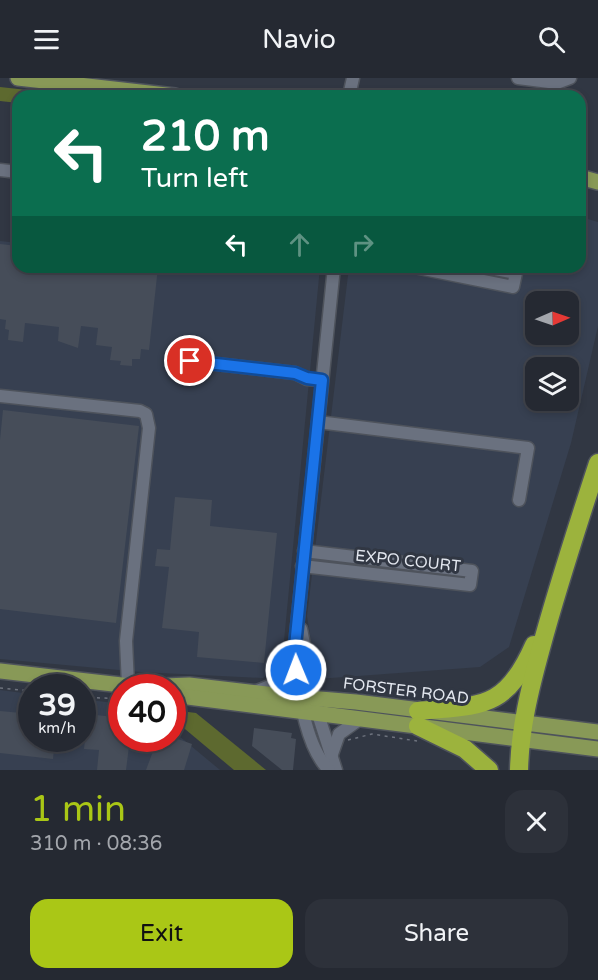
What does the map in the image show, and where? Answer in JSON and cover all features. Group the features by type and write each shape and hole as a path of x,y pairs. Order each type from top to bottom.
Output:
{"highway":[{"path":"519,770 522,732 554,599 598,462"},
{"path":"418,718 482,705 506,690 517,678 530,655 554,599"},
{"path":"418,718 465,749 489,770"}],"main road":[{"path":"18,78 123,90"},
{"name":"FORSTER ROAD","path":"0,671 108,687"},
{"name":"FORSTER ROAD","path":"186,685 253,692 360,719 418,718"},
{"name":"FORSTER ROAD","path":"186,696 418,718 522,732 598,749"},
{"name":"FORSTER ROAD","path":"522,732 598,732"}],"street":[{"path":"518,78 557,83 570,78"},
{"path":"253,692 274,685 282,678 294,656 333,273"},
{"path":"455,273 513,287 516,273"},
{"path":"190,361 295,373 307,378 322,380"},
{"path":"0,396 140,411 148,418 126,641 130,674"},
{"path":"318,422 528,448 519,500"},
{"name":"EXPO COURT","path":"302,566 394,570 472,571 471,585 394,570 304,551"},
{"path":"299,619 315,747 329,770"},
{"path":"294,656 309,706 332,754 336,770"},
{"path":"332,754 339,734 360,719"}],"path":[{"path":"0,688 18,690"}],"shaded area":[{"path":"586,218 598,222 598,326 579,408 579,357 525,357 525,411 578,411 571,443 509,647 480,667 317,679 307,616 348,273 586,273"},
{"path":"0,241 12,242 12,273 319,273 283,651 278,668 263,678 141,672 0,659"},
{"path":"0,690 18,692 18,752 96,752 96,701 108,702 108,752 186,752 186,742 220,770 0,770"}],"green space":[{"path":"0,87 27,90 12,90 12,102 0,101"},
{"path":"186,712 196,713 266,770 234,770 186,730"}],"building":[{"path":"0,244 12,245 12,273 157,273 149,350 141,349 140,359 132,359 132,366 120,365 121,361 110,360 112,347 96,345 98,328 81,326 78,348 58,341 59,327 25,323 23,342 8,340 9,330 5,329 6,320 0,319"},
{"path":"3,410 139,426 116,623 0,609 0,440"},
{"path":"175,497 212,500 210,526 277,533 264,663 197,657 199,632 162,628 169,567 155,566 157,549 170,550"},
{"path":"0,711 18,713 18,752 54,752 53,759 0,753"},
{"path":"96,715 108,716 108,752 128,752 126,770 97,770 99,750 96,750"},
{"path":"254,728 292,733 291,738 296,739 293,770 282,770 252,746"},
{"path":"186,742 192,744 184,770 146,770 153,752 186,752"}],"route":[{"path":"190,361 295,373 307,378 322,380 302,566 294,656 296,670"}]}
